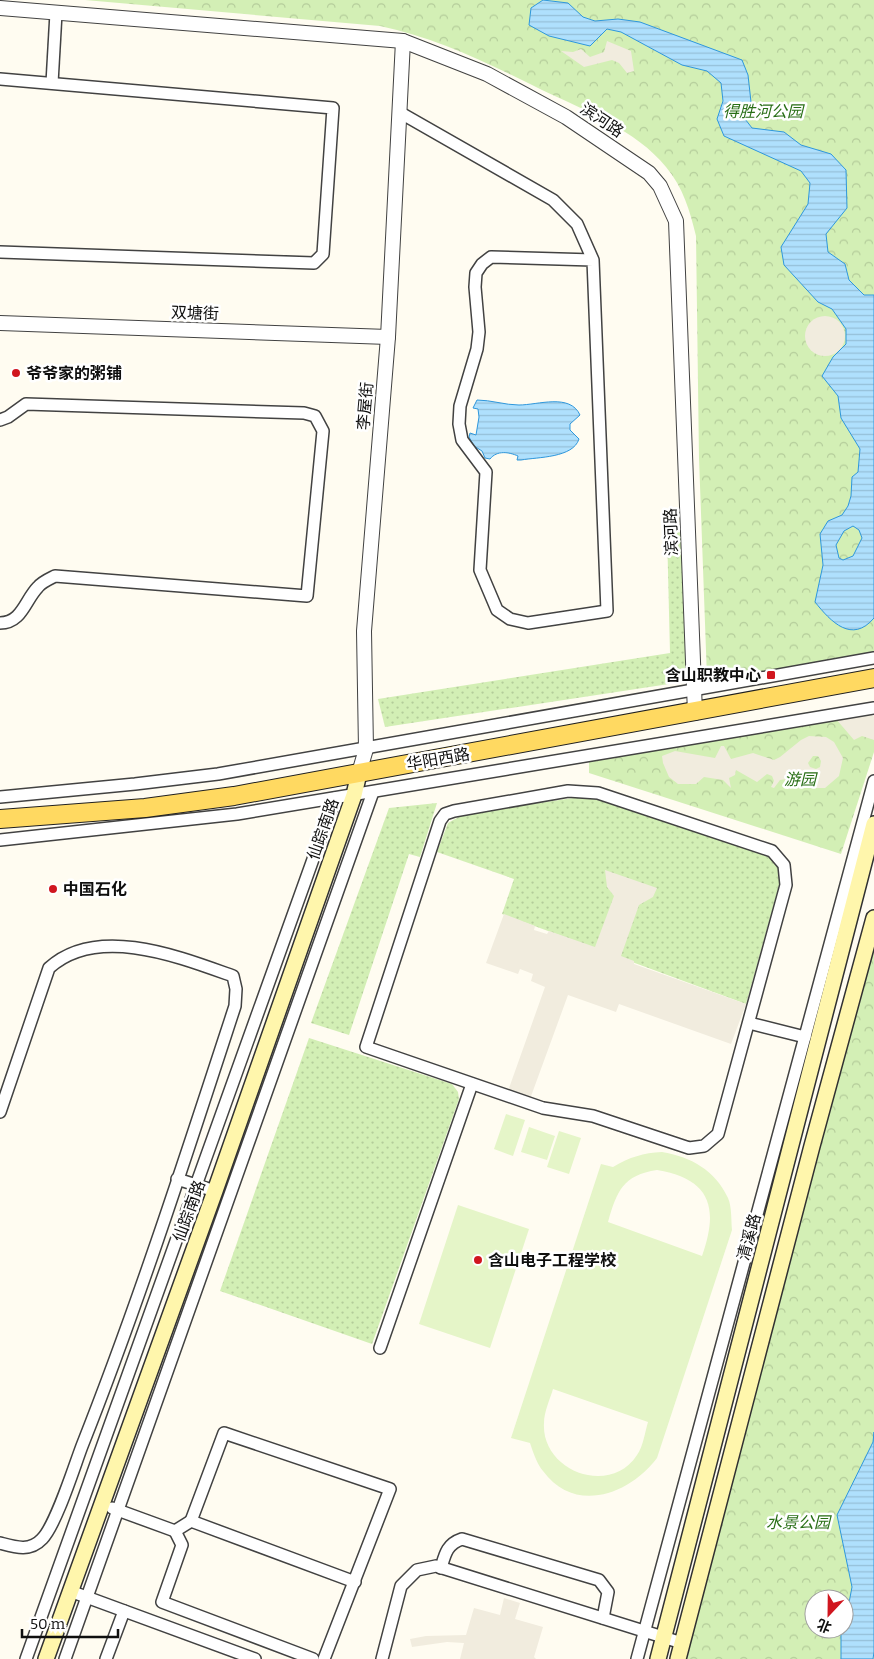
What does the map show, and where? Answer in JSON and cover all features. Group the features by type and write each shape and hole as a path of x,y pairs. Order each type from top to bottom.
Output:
{"main road":[{"name":"华阳西路","path":"0,820 154,807 234,796 695,713 874,678"},
{"name":"仙踪南路","path":"46,1659 215,1191 354,795 359,773"},
{"name":"清溪路","path":"658,1659 874,824"},
{"path":"678,1659 874,918"},
{"path":"821,1028 842,1034"},
{"path":"739,1346 758,1351"}],"street":[{"name":"滨河路","path":"0,8 403,41 487,74 566,117 649,173 660,186 676,221 695,713"},
{"path":"52,83 56,13"},
{"name":"李屋街","path":"359,773 366,749 364,631 388,337 403,41"},
{"path":"0,79 333,108 323,254 314,263 0,252"},
{"path":"400,112 553,200 578,224 593,260 607,611 528,623 510,619 497,610 480,570 486,472 462,440 459,424 460,406 477,349 479,332 475,288 476,273 482,264 491,257 593,260"},
{"name":"双塘街","path":"0,323 388,337"},
{"path":"0,420 8,417 26,404 284,412 315,416 323,431 307,596 54,576 38,586 22,612 6,623 0,623"},
{"path":"0,796 135,784 218,774 874,658"},
{"path":"0,840 237,814 874,708"},
{"path":"637,1659 874,781"},
{"path":"585,791 598,793 772,851 784,865 786,885 750,1023 718,1134 712,1141 698,1149 689,1148 593,1116 543,1108 366,1047 440,821 445,814 568,792 585,791"},
{"path":"65,1659 373,792"},
{"path":"26,1659 335,798"},
{"path":"0,1112 49,968 53,964 71,955 103,945 115,944 179,956 233,976 236,989 235,1006 178,1179 92,1420 48,1532 32,1547 20,1548 0,1543"},
{"path":"750,1023 805,1037"},
{"path":"380,1348 472,1084"},
{"path":"178,1179 215,1191"},
{"path":"157,1236 194,1248"},
{"path":"175,1531 191,1521 224,1433 390,1488 324,1659"},
{"path":"101,1504 175,1531 182,1545 162,1602 313,1659"},
{"path":"191,1521 355,1582"},
{"path":"441,1568 448,1548 453,1542 462,1538 599,1580 608,1592 603,1618"},
{"path":"382,1659 401,1586 418,1570 436,1566 682,1643"},
{"path":"70,1591 255,1659"},
{"path":"106,1659 124,1611"}],"green space":[{"name":"得胜河公园","path":"85,0 874,0 874,652 719,690 707,678 699,458 696,236 688,208 677,183 666,167 640,142 592,113 503,71 443,45 401,31 380,26"},
{"path":"674,530 681,533 684,541 687,674 669,684 385,727 378,699 670,653 667,531"},
{"name":"游园","path":"852,708 874,717 874,752 841,854 589,773 589,761"},
{"path":"587,796 769,853 775,860 780,873 780,882 746,1004 502,914 514,879 437,852 448,823 464,814"},
{"path":"437,803 420,857 409,854 349,1035 311,1023 389,808"},
{"name":"水景公园","path":"874,943 874,1659 682,1659"},
{"path":"309,1038 452,1084 458,1092 459,1099 372,1344 220,1291"},
{"path":"506,1114 525,1120 513,1156 494,1149"},
{"path":"529,1127 555,1136 547,1160 521,1152"},
{"path":"559,1131 581,1138 569,1174 547,1167"},
{"path":"662,1152 683,1157 709,1172 723,1188 728,1198 731,1209 732,1230 657,1458 646,1471 618,1490 586,1496 571,1493 556,1485 543,1471 530,1443 511,1438 601,1164 613,1167 637,1156","holes":["657,1170 675,1174 689,1180 706,1198 710,1224 702,1256 608,1222 618,1193 623,1186 636,1176","553,1389 648,1422 639,1452 625,1468 611,1474 595,1476 579,1473 565,1465 553,1454 546,1440 544,1423"]},
{"path":"458,1205 529,1229 490,1348 419,1324"}],"shaded area":[{"path":"607,41 631,51 634,71 627,73 619,63 612,60 584,67 561,51 573,52 581,49 590,57 604,52"},
{"path":"829,316 836,319 842,325 845,336 844,344 836,353 829,356 821,356 814,353 806,344 805,332 808,325 817,317"},
{"path":"830,712 868,712 874,717 874,740 862,736 854,740"},
{"path":"809,736 826,737 834,742 843,758 839,776 825,788 807,788 787,779 780,780 774,788 771,787 774,781 772,776 767,774 757,782 736,770 735,775 729,778 731,788 723,780 704,777 696,784 678,784 669,777 662,756 675,751 715,758 721,746 724,746 731,759 753,753 774,760","holes":["813,756 818,756 821,761 820,767 816,769 810,767 808,763"]},
{"path":"605,870 657,888 653,897 639,905 621,956 634,961 634,964 746,1004 731,1044 619,1004 616,1012 568,995 530,1099 508,1091 545,987 531,981 533,974 520,969 518,974 486,963 504,914 535,926 534,930 547,934 549,931 595,947 614,896 607,887"},
{"path":"504,1598 520,1603 515,1619 543,1627 534,1657 536,1659 460,1659 464,1643 447,1642 412,1647 410,1639 426,1636 466,1635 474,1608 500,1615"}],"water":[{"path":"543,0 568,3 583,17 595,21 618,19 640,22 742,60 748,75 751,102 742,115 752,128 784,132 801,145 831,154 846,170 847,208 826,234 828,252 845,264 849,280 864,295 874,295 874,618 866,626 850,630 842,627 828,617 815,602 823,565 820,534 828,521 842,515 848,506 851,496 852,477 858,472 860,449 841,418 838,396 822,376 833,357 846,344 846,329 832,309 818,302 784,265 781,247 808,204 810,183 801,171 724,136 717,119 723,101 721,83 707,71 682,65 621,32 607,29 590,46 549,36 529,25 531,8","holes":["853,526 859,530 862,538 853,556 843,560 839,558 836,545 844,531"]},
{"path":"477,400 514,405 553,402 569,404 580,415 570,424 570,430 579,439 570,450 554,456 517,460 518,456 503,453 496,454 490,459 485,458 482,451 474,446 469,437 470,433 476,435 479,417 478,409 473,408"},
{"path":"874,1432 873,1659 841,1659 841,1639 854,1639 854,1589 852,1589 837,1515 873,1442"}],"place":[{"name":"爷爷家的粥铺","path":"16,373"},
{"name":"含山职教中心","path":"771,675"},
{"name":"中国石化","path":"53,889"},
{"name":"含山电子工程学校","path":"478,1260"}]}
